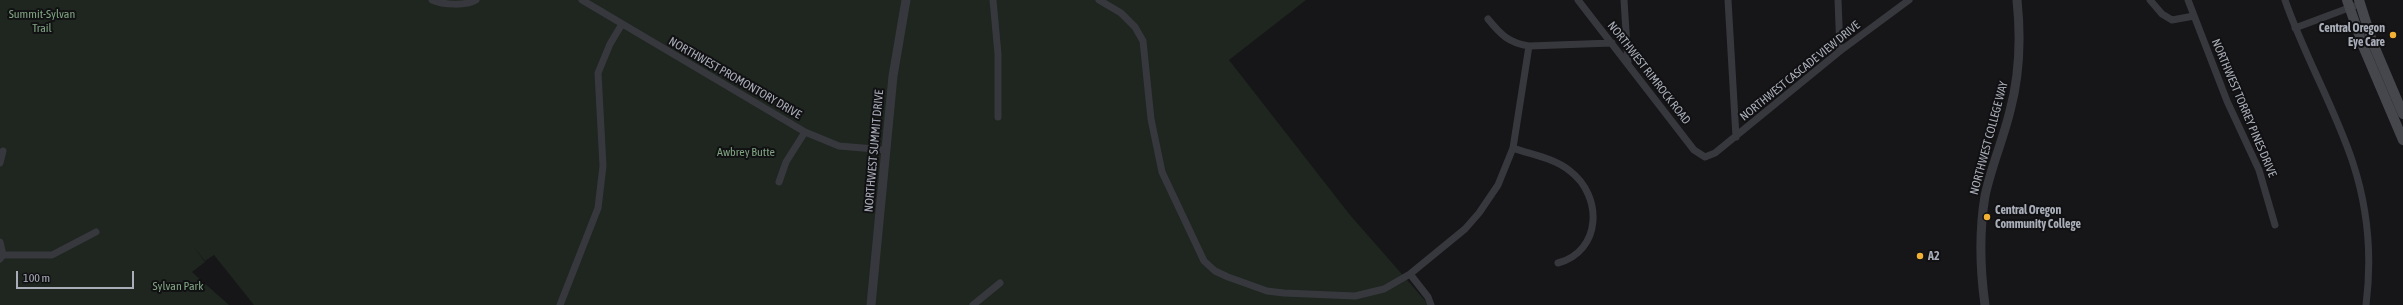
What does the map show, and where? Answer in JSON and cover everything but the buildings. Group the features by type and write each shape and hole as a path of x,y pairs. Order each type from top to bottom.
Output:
{"main road":[{"path":"2359,2 2372,41 2403,114"},
{"path":"2348,4 2363,46 2403,140"}],"street":[{"path":"432,0 438,3 471,3 476,0"},
{"name":"NORTHWEST PROMONTORY DRIVE","path":"582,0 806,132 839,146 886,150"},
{"name":"NORTHWEST SUMMIT DRIVE","path":"871,305 893,76 906,0"},
{"path":"993,0 998,54 998,117"},
{"path":"1099,0 1121,12 1135,26 1143,41 1150,119 1162,172 1197,250 1204,261 1215,271 1267,291 1339,296 1370,293 1384,288 1410,274 1460,234 1479,213 1498,185 1513,148 1529,46"},
{"name":"NORTHWEST RIMROCK ROAD","path":"1578,0 1694,150 1705,157"},
{"path":"1624,0 1628,63"},
{"path":"1728,0 1736,136"},
{"path":"1838,0 1840,50"},
{"name":"NORTHWEST CASCADE VIEW DRIVE","path":"1705,157 1711,157 1840,50 1909,0"},
{"name":"NORTHWEST COLLEGE WAY","path":"1985,305 1981,275 1981,234 1985,196 2010,112 2018,77 2020,44 2017,0"},
{"path":"2150,0 2162,14 2172,20 2194,16"},
{"name":"NORTHWEST TORREY PINES DRIVE","path":"2188,0 2227,101 2259,170 2275,225"},
{"path":"2284,0 2342,135 2357,177 2368,237 2369,281 2366,305"},
{"path":"2295,28 2348,4 2359,2"},
{"path":"1488,19 1507,39 1516,44 1529,46 1612,43"},
{"path":"560,305 598,208 603,166 598,73 610,44 622,24"},
{"path":"779,182 786,162 806,132"},
{"path":"1513,148 1563,166 1580,180 1587,191 1594,215 1589,238 1577,255 1558,263"},
{"path":"0,163 3,151"},
{"path":"0,242 1,257 52,255 96,232"},
{"path":"1410,274 1428,297 1431,305"},
{"path":"972,305 1000,283"}],"green space":[{"name":"Awbrey Butte","path":"0,0 1306,0 1229,60 1350,215 1429,305 254,305 214,255 205,261 193,246 205,262 192,272 229,305 0,305"}],"place":[{"name":"Central Oregon Eye Care","path":"2393,35"},
{"name":"Central Oregon Community College","path":"1987,217"},
{"name":"A2","path":"1920,256"}],"park label":[{"name":"Summit-Sylvan Trail","path":"42,21"},
{"name":"Sylvan Park","path":"178,286"}]}
